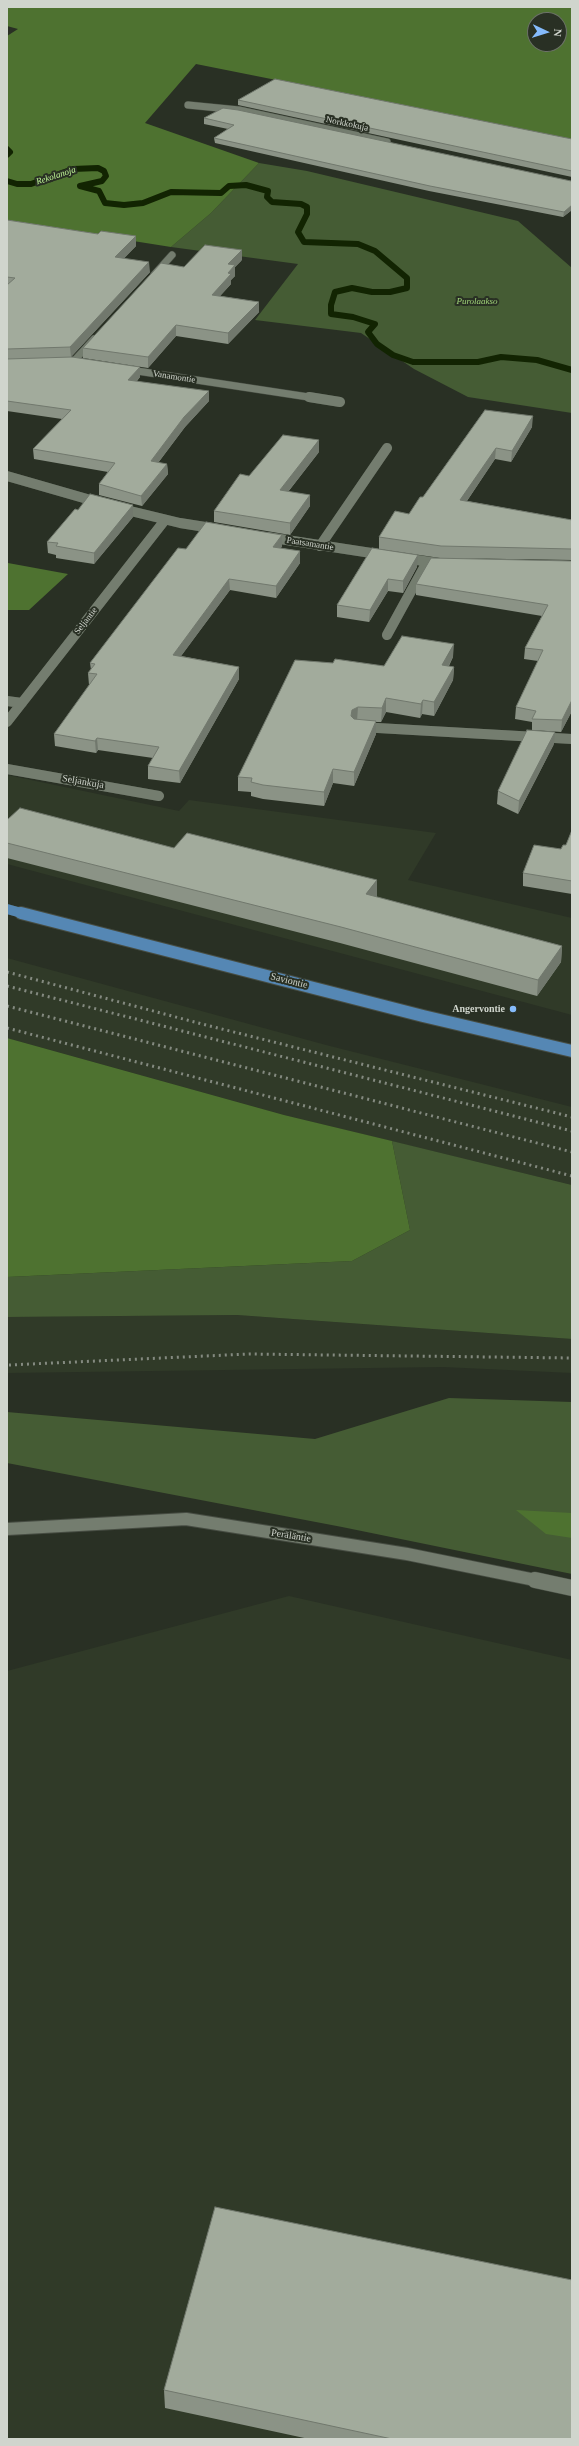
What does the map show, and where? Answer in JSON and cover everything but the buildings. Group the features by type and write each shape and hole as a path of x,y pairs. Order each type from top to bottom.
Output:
{"main road":[{"name":"Saviontie","path":"7,909 423,1016 572,1051"}],"street":[{"name":"Norkkokuja","path":"188,105 239,110 394,143"},
{"path":"146,283 172,255"},
{"path":"73,362 99,334"},
{"name":"Vanamontie","path":"112,368 340,402"},
{"path":"320,546 387,448"},
{"path":"7,476 165,520 227,530"},
{"name":"Seljantie","path":"7,722 165,520"},
{"name":"Paatsamantie","path":"258,536 426,562 456,564"},
{"path":"387,635 426,562"},
{"path":"7,701 22,703"},
{"path":"357,727 572,739"},
{"name":"Seljankuja","path":"7,769 159,796"},
{"name":"Peräläntie","path":"7,1529 186,1519 407,1554 572,1588"}],"shaded area":[{"path":"7,775 179,811 189,800 436,833 408,880 572,918 572,1015 7,864"},
{"path":"7,958 326,1045 572,1107 572,1185 284,1115 7,1038"},
{"path":"237,1315 572,1339 572,1373 443,1367 7,1373 7,1317"},
{"path":"289,1596 572,1660 572,2439 7,2439 7,1671"}],"green space":[{"path":"7,7 572,7 572,139 196,64 145,123 259,163 211,213 171,247 7,221 7,36 18,29 7,26"},
{"name":"Purolaakso","path":"259,163 307,171 518,221 572,268 572,413 468,397 414,369 361,333 255,320 298,264 171,247 211,213"},
{"path":"7,561 8,563 68,574 29,610 7,610"},
{"path":"7,1038 284,1115 392,1141 410,1230 352,1261 7,1277"},
{"path":"392,1141 572,1185 572,1339 237,1315 7,1317 7,1277 352,1261 410,1230"},
{"path":"449,1398 572,1402 572,1574 342,1527 7,1463 7,1412 315,1439"},
{"path":"516,1510 572,1513 572,1538 546,1534"}],"waterway":[{"name":"Rekolanoja","path":"7,149 10,152 7,155"},
{"path":"7,181 17,184 31,184 73,169 98,168 104,171 106,176 102,181 80,186 99,191 105,203 124,205 143,203 171,192 221,193 229,186 246,185 268,191 267,197 272,202 301,204 307,207 307,214 298,232 304,242 358,244 375,251 407,278 407,288 390,292 372,292 352,288 335,292 331,305 331,314 353,317 375,324 368,332 377,344 393,355 413,362 478,362 501,357 537,360 572,370"}],"railway":[{"path":"7,972 202,1024 572,1117"},
{"path":"7,986 572,1131"},
{"path":"7,1006 572,1152"},
{"path":"7,1028 572,1176"},
{"path":"9,1365 249,1354 572,1358"}],"place":[{"name":"Angervontie","path":"513,1009"}]}
